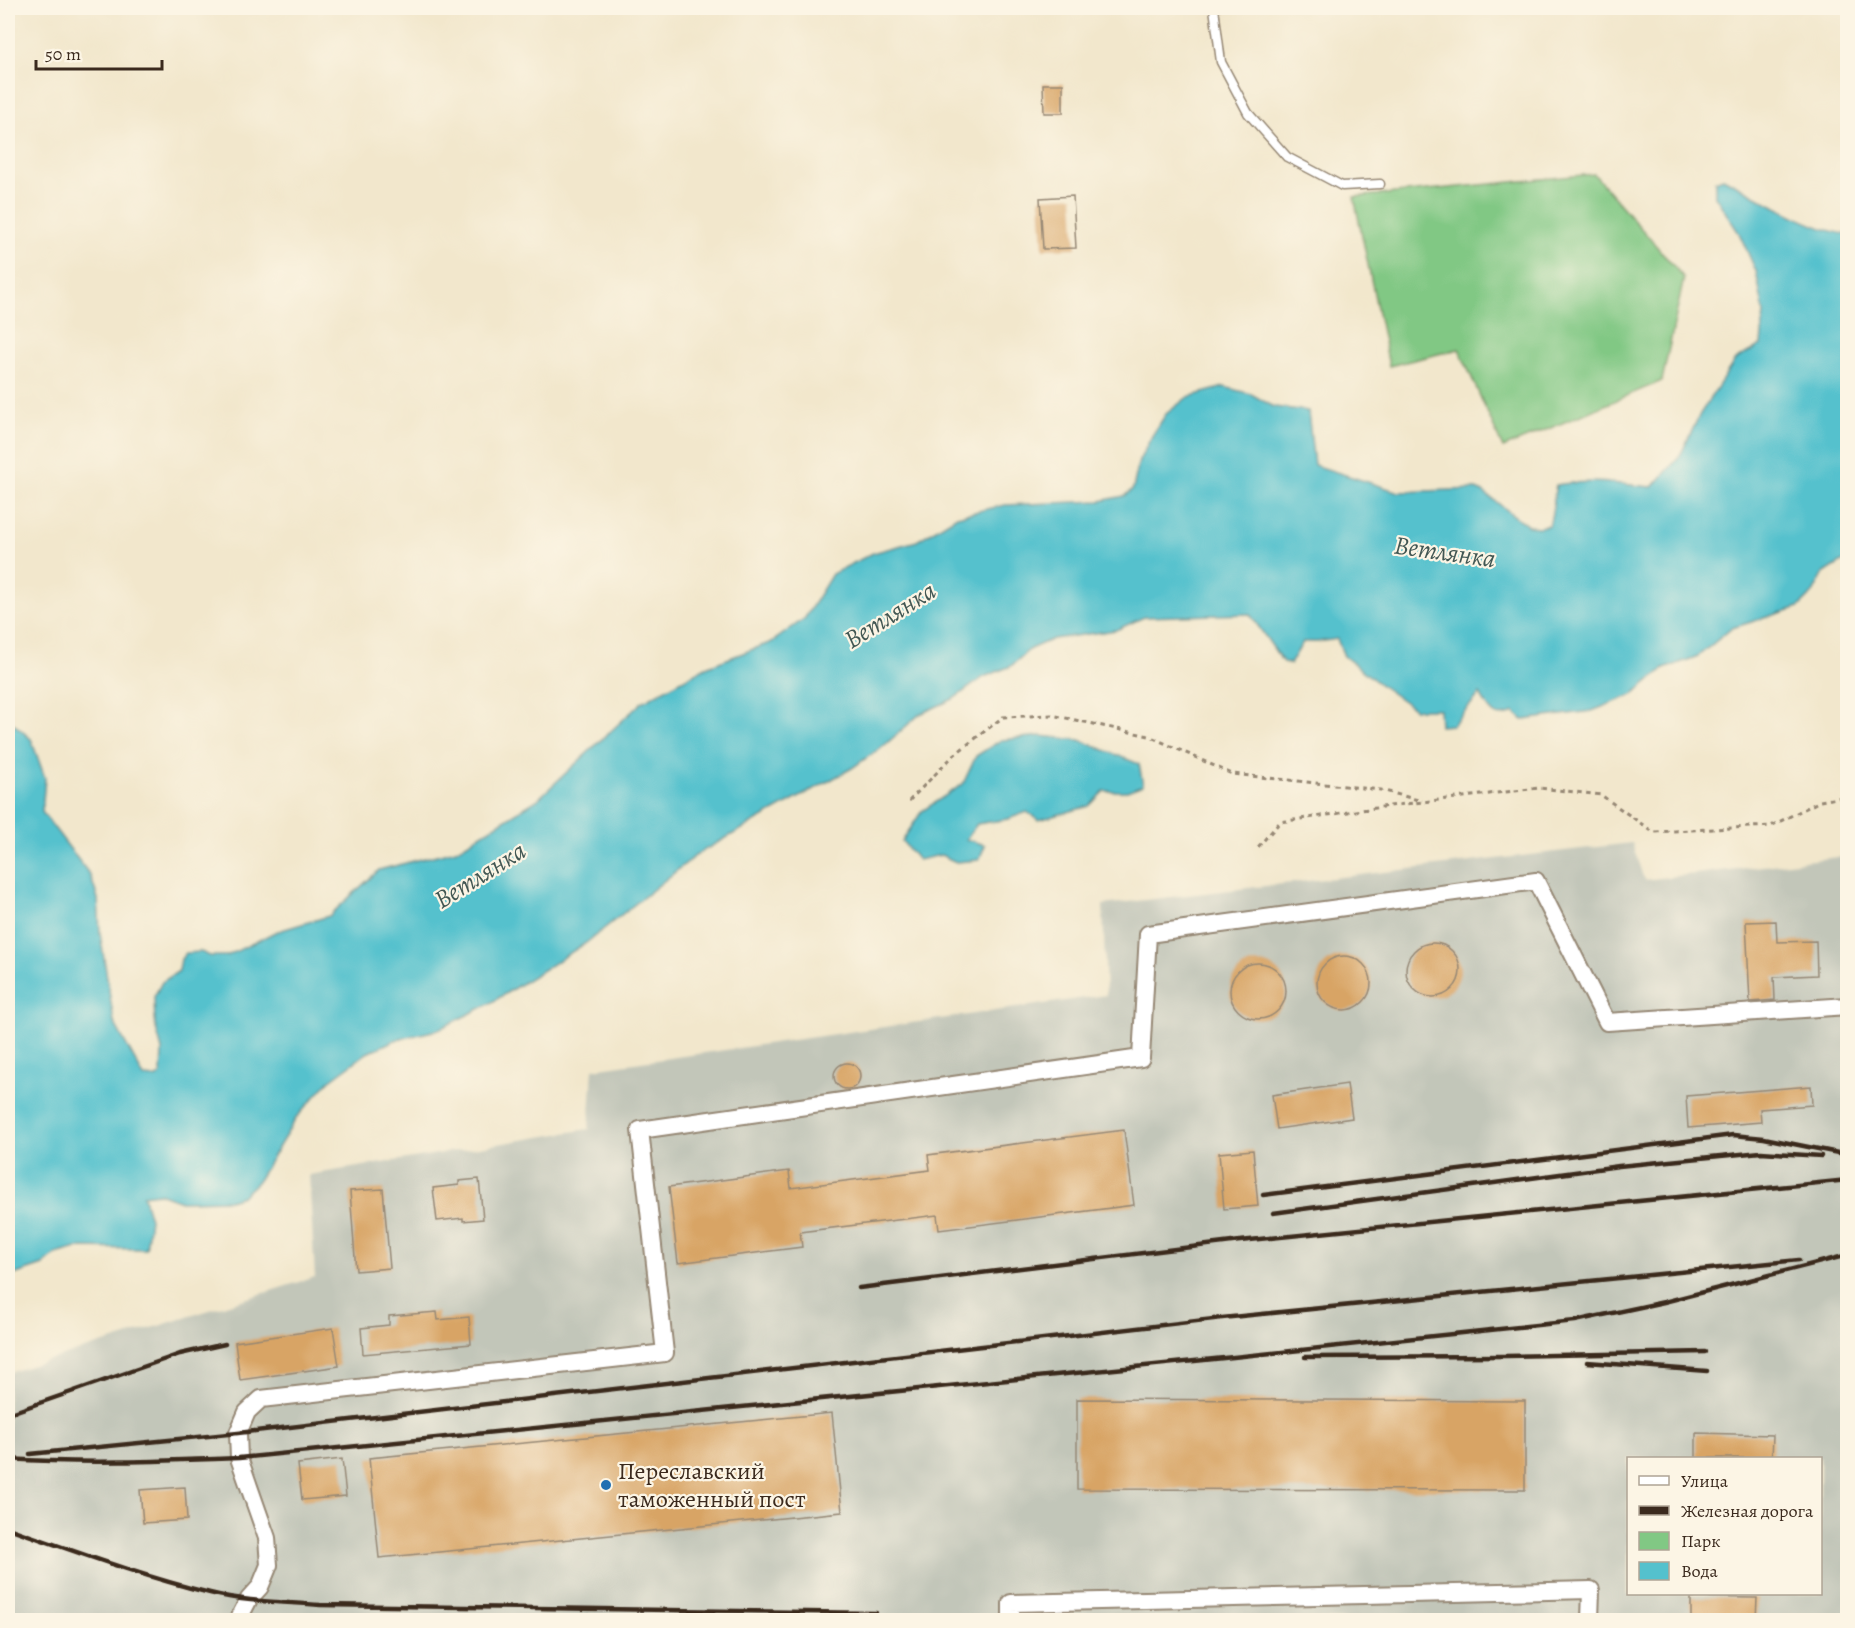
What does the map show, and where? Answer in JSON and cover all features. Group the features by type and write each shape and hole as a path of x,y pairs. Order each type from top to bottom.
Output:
{"street":[{"path":"238,1620 249,1599 260,1587 269,1565 267,1538 239,1458 238,1433 247,1412 261,1399 665,1353 640,1130 1142,1058 1148,934 1536,881 1607,1022 1848,1006"},
{"path":"1011,1620 1011,1603 1591,1590 1590,1620"}],"lane":[{"path":"1214,8 1221,62 1248,113 1287,157 1342,186 1380,184"}],"path":[{"path":"909,801 954,754 1003,717 1052,715 1149,736 1232,774 1381,790 1427,802"},
{"path":"1258,847 1280,822 1539,788 1601,795 1653,832 1771,826 1820,801 1848,796"}],"shaded area":[{"path":"1632,843 1644,880 1847,856 1847,1620 8,1620 8,1373 315,1277 309,1175 589,1129 593,1069 1106,995 1103,905"}],"green space":[{"path":"1594,174 1684,278 1662,381 1503,448 1459,349 1389,366 1354,197"}],"water":[{"name":"Ветлянка","path":"1723,178 1801,219 1847,234 1847,552 1845,560 1823,574 1813,593 1799,607 1732,628 1698,656 1664,669 1632,695 1592,711 1523,720 1514,712 1502,716 1493,713 1480,694 1452,725 1440,726 1439,709 1415,709 1344,656 1337,639 1303,642 1290,664 1283,662 1250,614 1144,617 1116,630 1053,639 1030,649 1011,666 984,677 953,699 920,714 886,744 852,768 699,853 586,943 489,1004 437,1030 395,1040 367,1053 329,1081 297,1117 257,1182 242,1196 229,1200 181,1201 159,1193 143,1195 150,1219 146,1249 77,1248 56,1254 43,1265 8,1277 8,719 31,739 45,778 42,812 90,875 98,899 100,933 114,1022 144,1077 155,1078 161,1074 162,1050 155,1024 154,997 162,982 179,971 181,959 186,953 201,952 210,956 227,956 275,932 329,916 379,870 456,850 537,800 642,702 706,667 772,642 805,618 832,574 873,553 917,541 957,516 1005,505 1100,501 1124,496 1133,489 1139,461 1166,414 1188,397 1224,387 1251,394 1274,407 1308,411 1314,465 1399,492 1476,489 1528,526 1549,525 1556,485 1592,482 1653,487 1680,456 1700,414 1735,360 1761,345 1764,313 1756,271 1739,233 1715,196 1715,181"},
{"path":"1041,736 1080,740 1139,764 1143,785 1127,791 1104,791 1089,806 1039,820 1027,812 1008,819 977,824 966,839 985,845 979,860 956,862 941,855 918,860 902,841 922,811 963,784 976,756 1001,740"}],"building":[{"path":"1043,84 1063,84 1063,113 1044,113"},
{"path":"1073,196 1076,248 1043,249 1040,198"},
{"path":"1776,921 1777,942 1816,941 1817,975 1774,977 1775,1000 1750,1002 1746,922"},
{"path":"1428,943 1438,943 1448,947 1456,955 1460,970 1456,985 1448,993 1438,997 1428,997 1418,993 1410,985 1406,975 1406,965 1410,955 1418,947"},
{"path":"1339,956 1349,956 1359,960 1367,968 1371,983 1367,998 1359,1006 1349,1010 1339,1010 1329,1006 1321,998 1317,988 1317,978 1321,968 1329,960"},
{"path":"1258,963 1269,965 1278,971 1284,980 1286,991 1284,1002 1278,1011 1269,1017 1258,1019 1247,1017 1238,1011 1232,1002 1230,991 1232,980 1238,971 1247,965"},
{"path":"847,1063 856,1067 860,1076 856,1085 847,1089 838,1085 834,1076 838,1067"},
{"path":"1347,1084 1352,1118 1277,1129 1272,1095"},
{"path":"1811,1086 1812,1105 1760,1109 1761,1122 1688,1128 1686,1096"},
{"path":"1124,1130 1134,1205 939,1230 937,1215 800,1232 802,1247 678,1263 669,1187 789,1171 791,1188 930,1170 928,1155"},
{"path":"1253,1150 1258,1206 1224,1209 1219,1153"},
{"path":"479,1179 483,1219 463,1221 463,1218 437,1221 433,1188 459,1185 459,1181"},
{"path":"383,1189 390,1268 356,1271 350,1191"},
{"path":"437,1312 438,1320 469,1317 471,1344 363,1354 361,1328 389,1325 389,1316"},
{"path":"333,1328 339,1366 240,1380 235,1342"},
{"path":"1077,1399 1525,1401 1525,1490 1077,1489"},
{"name":"Переславский таможенный пост","path":"832,1413 842,1512 379,1558 369,1458"},
{"path":"1696,1433 1773,1435 1772,1457 1696,1457"},
{"path":"342,1459 346,1496 302,1500 298,1464"},
{"path":"185,1487 187,1520 143,1523 140,1490"},
{"path":"1691,1597 1757,1598 1756,1620 1691,1620"}],"railway":[{"path":"1263,1195 1733,1135 1764,1138 1848,1155"},
{"path":"1273,1213 1619,1166 1761,1152 1821,1156"},
{"path":"859,1288 1240,1241 1848,1180"},
{"path":"8,1459 95,1462 239,1458 1575,1321 1664,1302 1848,1255"},
{"path":"30,1454 238,1433 1222,1318 1799,1260"},
{"path":"8,1414 180,1354 225,1344"},
{"path":"1305,1357 1705,1352"},
{"path":"1587,1362 1707,1371"},
{"path":"8,1528 159,1579 210,1593 250,1600 320,1605 876,1613"}],"place":[{"name":"Переславский таможенный пост","path":"606,1485"}]}
